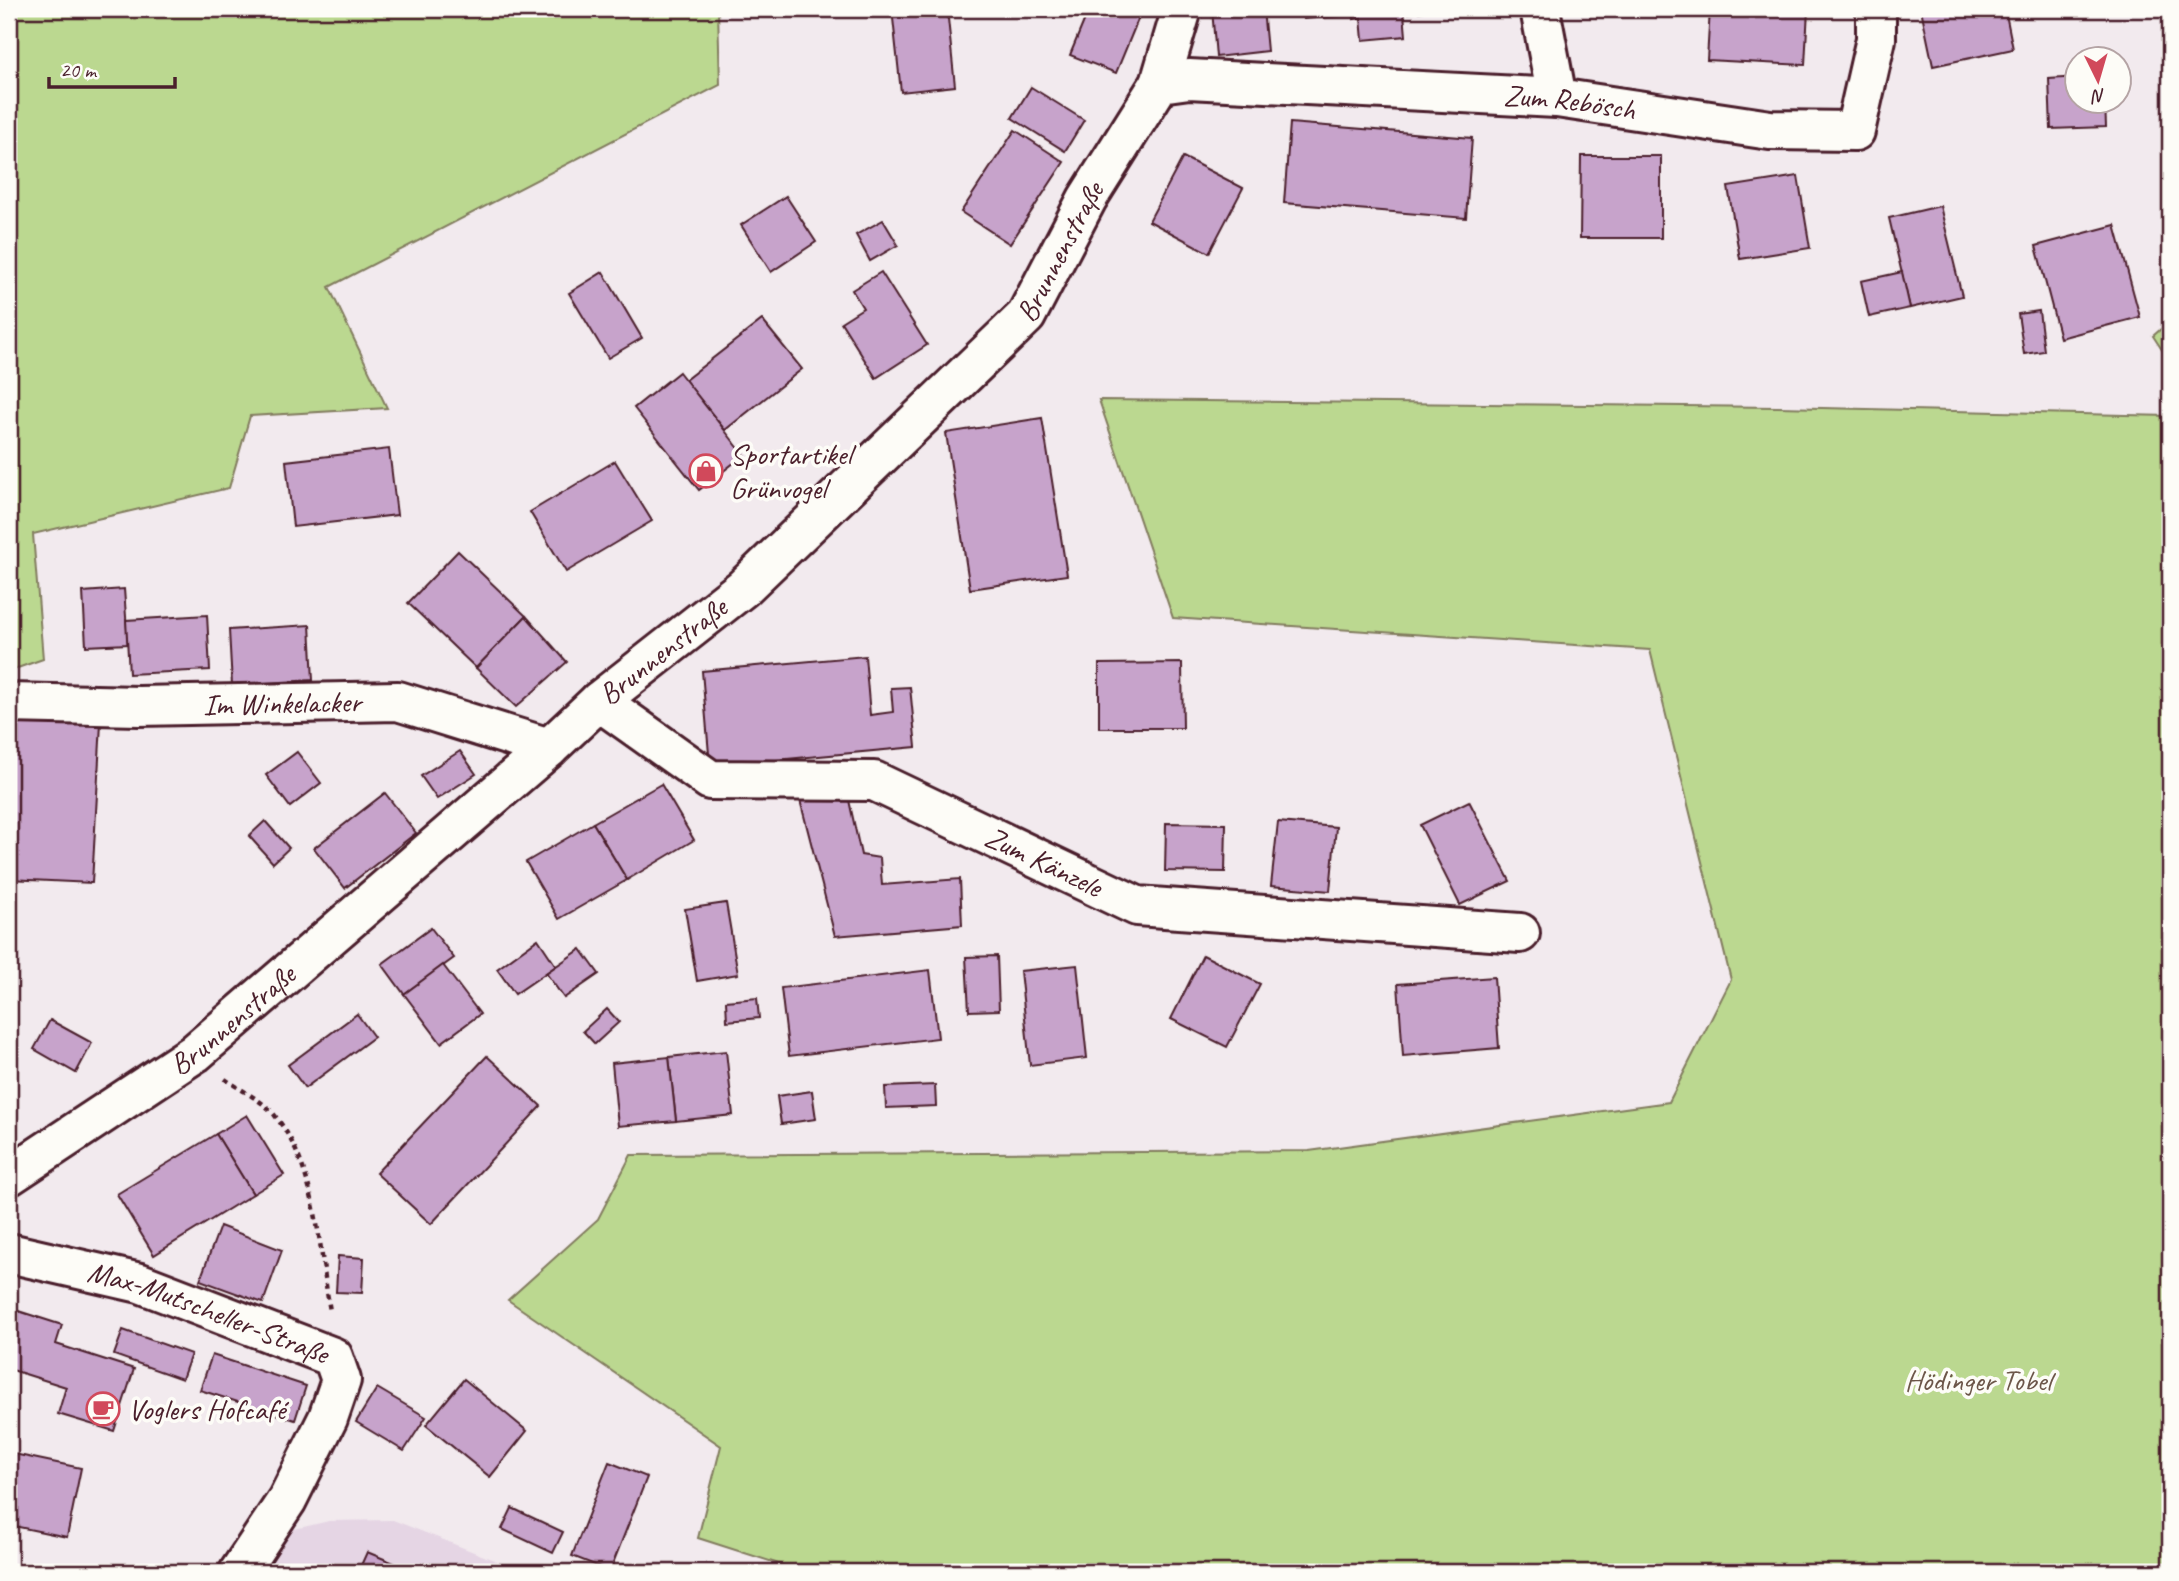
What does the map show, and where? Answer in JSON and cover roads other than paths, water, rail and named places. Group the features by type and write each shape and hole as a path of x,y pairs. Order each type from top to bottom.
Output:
{"street":[{"name":"Brunnenstraße","path":"9,1176 195,1053 549,748 599,701 743,588 1026,316 1087,198 1160,83 1182,9"},
{"path":"1540,9 1557,98"},
{"name":"Zum Rebösch","path":"1160,83 1189,79 1557,98 1770,130 1855,131 1876,39 1876,9"},
{"name":"Im Winkelacker","path":"9,703 139,706 398,701 549,748"},
{"name":"Zum Känzele","path":"599,701 710,780 874,781 1137,906 1520,933"},
{"name":"Max-Mutscheller-Straße","path":"9,1253 140,1283 333,1357 341,1381 328,1418 287,1500 239,1572"}],"place":[{"name":"Sportartikel Grünvogel","path":"706,471"},
{"name":"Voglers Hofcafé","path":"103,1409"}],"park label":[{"name":"Hödinger Tobel","path":"1978,1380"}]}
